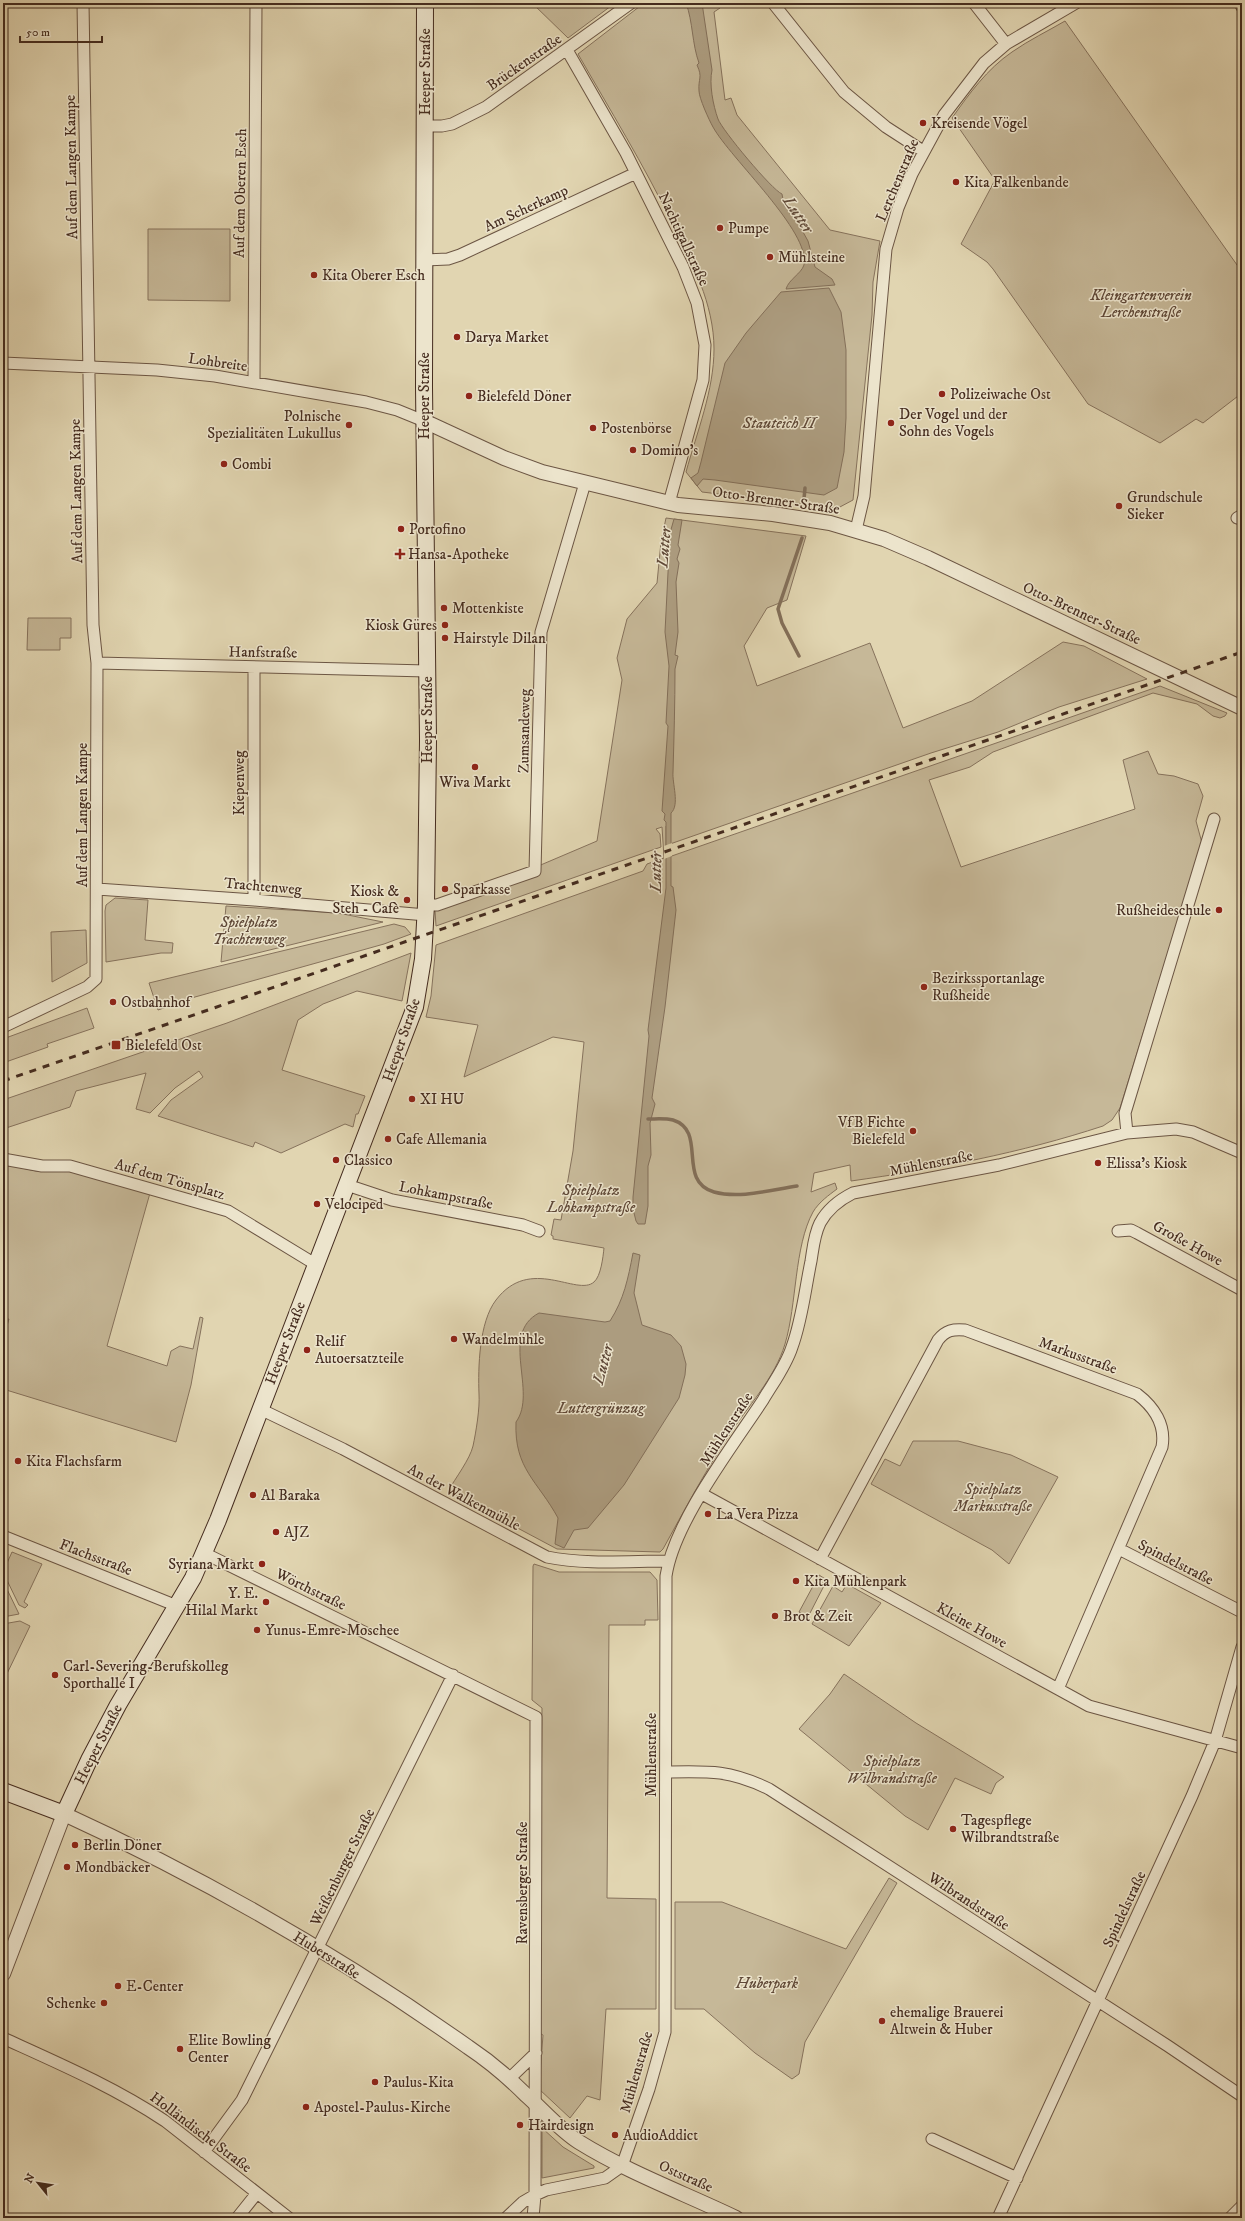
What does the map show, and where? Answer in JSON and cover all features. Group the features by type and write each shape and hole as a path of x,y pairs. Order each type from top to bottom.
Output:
{"main road":[{"name":"Heeper Straße","path":"64,1814 105,1728 177,1606 204,1553 414,1009 423,959 426,910 427,671 424,421 425,3"},
{"name":"Huberstraße","path":"3,1791 64,1814"}],"street":[{"name":"Auf dem Langen Kampe","path":"3,1027 87,987 96,979 97,663 93,625 83,3"},
{"name":"Auf dem Oberen Esch","path":"254,382 256,3"},
{"name":"Brückenstraße","path":"425,126 442,126 467,118 567,50 630,3"},
{"path":"773,3 844,92 886,127 923,151"},
{"path":"974,3 1006,44"},
{"name":"Lerchenstraße","path":"856,530 864,496 886,249 898,208 923,151 944,115 962,90 984,64 1006,44 1076,3"},
{"path":"1240,3 1242,7"},
{"name":"Nachtigallstraße","path":"567,50 636,173 683,267 697,303 705,345 703,380 669,503"},
{"name":"Am Scherkamp","path":"425,260 448,259 460,255 636,173"},
{"name":"Lohbreite","path":"3,363 88,366 182,372 254,382 366,402 397,410 424,421"},
{"name":"Otto-Brenner-Straße","path":"424,421 529,468 585,483 669,503 773,514 830,523 856,530 921,555 1242,708"},
{"name":"Zumsandeweg","path":"426,910 535,871 541,632 585,483"},
{"name":"Hanfstraße","path":"97,663 427,671"},
{"name":"Kiepenweg","path":"254,667 254,900"},
{"path":"1126,1132 1125,1113 1214,820"},
{"name":"Trachtenweg","path":"97,889 426,910"},
{"name":"Mühlenstraße","path":"622,2166 649,2089 665,2032 666,1576 668,1561 677,1539 702,1494 777,1377 789,1354 797,1330 817,1230 828,1212 837,1202 853,1193 998,1165 1126,1132 1176,1129 1193,1132 1242,1153"},
{"name":"Auf dem Tönsplatz","path":"3,1159 42,1166 70,1166 228,1211 315,1264"},
{"name":"Lohkampstraße","path":"347,1185 392,1200 523,1225 539,1231"},
{"name":"Große Howe","path":"1118,1231 1131,1230 1242,1290"},
{"name":"Markusstraße","path":"820,1559 938,1340 944,1333 953,1329 965,1330 1128,1389 1148,1402 1161,1425 1162,1447 1058,1690"},
{"name":"An der Walkenmühle","path":"260,1409 343,1449 546,1556 558,1559 668,1561"},
{"name":"Kleine Howe","path":"702,1494 1058,1690 1100,1710 1242,1748"},
{"name":"Flachsstraße","path":"3,1536 177,1606"},
{"name":"Spindelstraße","path":"1119,1549 1242,1612"},
{"name":"Wörthstraße","path":"204,1553 534,1715"},
{"name":"Spindelstraße","path":"998,2218 1168,1849 1215,1741 1242,1647"},
{"name":"Weißenburger Straße","path":"204,2152 242,2100 318,1949 452,1675"},
{"name":"Ravensberger Straße","path":"533,2218 535,2195 536,2123 534,2102 536,2053 537,1720 534,1715"},
{"name":"Wilbrandstraße","path":"666,1772 707,1771 726,1773 746,1778 769,1789 1097,2002 1168,2046 1242,2096"},
{"name":"Huberstraße","path":"64,1814 139,1849 212,1887 318,1949 457,2038 509,2079 577,2141 622,2166"},
{"name":"Heeper Straße","path":"3,1974 64,1814"},
{"name":"Holländische Straße","path":"3,2038 65,2066 130,2099 165,2121 289,2218"},
{"path":"509,2079 536,2053"},
{"path":"932,2139 1017,2178"},
{"path":"506,2218 523,2202 546,2190 605,2178 622,2166"},
{"name":"Oststraße","path":"622,2166 736,2218"},
{"path":"237,2218 256,2193"},
{"path":"1230,2218 1242,2206"}],"green space":[{"path":"532,3 615,3 568,38"},
{"path":"644,3 718,3 720,8 714,12 725,100 731,98 737,115 830,230 880,241 873,282 872,315 853,500 838,508 702,492 686,472 708,395 713,364 713,332 706,300 694,268 661,201 578,54"},
{"name":"Kleingartenverein Lerchenstraße","path":"1065,21 1242,272 1242,393 1203,423 1196,419 1160,443 1088,404 993,269 987,262 961,244 995,180 952,118 979,82 994,66 1012,52"},
{"path":"148,229 230,229 230,301 148,300"},
{"path":"666,518 806,536 787,600 767,608 744,646 757,686 870,643 903,728 972,701 1063,642 1084,646 1147,679 1059,707 998,732 931,753 670,844 670,825 666,826 666,858 1160,686 1227,713 1225,716 1220,718 1213,716 1197,704 1153,693 993,752 970,767 929,780 961,867 1135,809 1123,760 1148,751 1158,774 1174,776 1198,784 1203,796 1196,821 1202,843 1120,1108 1112,1120 1103,1126 1072,1136 978,1159 851,1181 850,1165 814,1173 811,1192 835,1183 837,1189 815,1208 807,1226 799,1259 789,1328 780,1357 768,1380 735,1426 711,1464 663,1549 660,1552 557,1549 448,1491 466,1463 473,1446 479,1406 479,1359 483,1333 490,1309 496,1300 509,1287 523,1280 537,1278 576,1285 586,1285 594,1282 600,1271 604,1248 553,1239 553,1236 551,1235 554,1219 561,1220 573,1151 584,1042 553,1037 464,1077 478,1025 426,1017 431,996 436,945 643,871 647,864 664,858 662,827 656,829 660,834 661,847 436,926 435,910 597,841 622,680 617,658 627,619 657,583 661,542"},
{"path":"28,618 71,618 71,638 60,638 60,650 27,650"},
{"path":"115,898 148,900 145,940 173,943 172,953 161,953 106,962 105,911 106,905"},
{"name":"Spielplatz Trachtenweg","path":"226,906 338,913 383,922 221,962"},
{"path":"394,924 405,927 411,934 384,944 195,997 158,1010 149,983"},
{"path":"86,930 87,963 52,982 51,932"},
{"path":"411,953 402,1001 357,991 323,1004 298,1020 282,1070 365,1096 358,1114 356,1114 353,1127 345,1124 281,1153 255,1142 253,1147 158,1116 171,1100 203,1077 199,1071 175,1088 150,1113 136,1109 146,1073 76,1091 70,1107 3,1129 3,1100 227,1023"},
{"path":"87,1008 94,1028 47,1044 48,1047 3,1063 3,1039"},
{"path":"3,1164 36,1171 68,1171 150,1193 107,1346 167,1366 171,1351 180,1346 193,1349 200,1317 203,1318 191,1385 176,1442 3,1389 3,1339 9,1319 3,1320"},
{"name":"Spielplatz Markusstraße","path":"913,1441 958,1441 1011,1455 1058,1477 1009,1564 992,1550 871,1484 885,1459 900,1466"},
{"path":"12,1552 42,1564 24,1602 28,1605 25,1608 19,1605 3,1572"},
{"path":"534,1564 559,1572 650,1572 657,1580 658,1620 645,1620 645,1625 609,1625 607,1898 656,1899 656,2009 606,2009 600,2100 587,2096 570,2118 539,2089 543,2035 539,2033 542,1708 532,1700"},
{"path":"819,1575 827,1580 808,1617 799,1612"},
{"path":"3,1581 19,1614 3,1617"},
{"path":"847,1584 881,1603 849,1646 812,1624 833,1586 842,1592"},
{"path":"20,1621 30,1626 3,1682 3,1624"},
{"name":"Spielplatz Wilbrandstraße","path":"844,1674 916,1723 1004,1777 996,1783 991,1794 955,1778 928,1830 905,1816 799,1729 830,1694"},
{"name":"Huberpark","path":"889,1878 897,1883 805,2042 799,2074 792,2079 755,2053 704,2009 675,2009 675,1902 722,1902 846,1949"},
{"path":"542,2128 563,2147 594,2166 594,2168 542,2178"}],"water":[{"path":"686,3 702,3 712,70 712,94 718,119 721,125 768,182 782,194 784,205 798,223 808,241 815,267 832,279 835,285 786,289 804,265 803,251 795,234 783,215 735,157 713,127 709,119 699,94 700,76 697,65 699,63"},
{"name":"Stauteich II","path":"829,288 841,312 846,350 846,418 844,452 837,488 824,495 703,479 697,486 691,478 698,473 725,363 746,333 781,292"},
{"path":"674,519 682,520 678,545 680,549 677,559 679,563 676,582 678,632 675,655 678,656 675,669 673,777 675,805 671,813 671,886 673,887 676,910 665,1007 652,1098 655,1104 650,1123 651,1155 648,1166 648,1206 645,1224 638,1224 633,1209 633,1197 649,1036 648,1030 666,888 666,822 664,820 665,814 662,811 668,726 666,723 669,666 665,632 670,533"},
{"name":"Lutter","path":"633,1253 640,1255 634,1293 642,1325 671,1335 681,1346 686,1364 685,1375 679,1398 624,1485 588,1528 574,1530 564,1548 555,1544 558,1518 523,1463 516,1438 516,1422 522,1410 523,1395 520,1349 522,1335 527,1322 539,1313 605,1322 610,1321 622,1297"}],"pier":[{"path":"672,843 672,856 664,859 664,846"}],"waterway":[{"path":"804,499 805,488"},
{"path":"799,656 782,623 778,609 802,538"},
{"path":"648,1119 670,1119 683,1126 689,1134 696,1178 703,1186 714,1192 734,1195 766,1192 797,1186"}],"railway":[{"path":"3,1081 1242,652"}],"place":[{"name":"Kreisende Vögel","path":"923,123"},
{"name":"Kita Falkenbande","path":"956,182"},
{"name":"Pumpe","path":"720,228"},
{"name":"Mühlsteine","path":"770,257"},
{"name":"Kita Oberer Esch","path":"314,275"},
{"name":"Darya Market","path":"457,337"},
{"name":"Polizeiwache Ost","path":"942,394"},
{"name":"Bielefeld Döner","path":"469,396"},
{"name":"Der Vogel und der Sohn des Vogels","path":"891,423"},
{"name":"Polnische Spezialitäten Lukullus","path":"349,425"},
{"name":"Postenbörse","path":"593,428"},
{"name":"Domino's","path":"633,450"},
{"name":"Combi","path":"224,464"},
{"name":"Grundschule Sieker","path":"1119,506"},
{"name":"Portofino","path":"401,529"},
{"name":"Hansa-Apotheke","path":"400,554"},
{"name":"Mottenkiste","path":"444,608"},
{"name":"Kiosk Güres","path":"445,625"},
{"name":"Hairstyle Dilan","path":"445,638"},
{"name":"Wiva Markt","path":"475,767"},
{"name":"Sparkasse","path":"445,889"},
{"name":"Kiosk & Steh - Cafè","path":"407,900"},
{"name":"Rußheideschule","path":"1219,910"},
{"name":"Bezirkssportanlage Rußheide","path":"924,987"},
{"name":"Ostbahnhof","path":"113,1002"},
{"name":"Bielefeld Ost","path":"116,1045"},
{"name":"XI HU","path":"412,1099"},
{"name":"VfB Fichte Bielefeld","path":"913,1131"},
{"name":"Cafe Allemania","path":"388,1139"},
{"name":"Classico","path":"336,1160"},
{"name":"Elissa's Kiosk","path":"1098,1163"},
{"name":"Velociped","path":"317,1204"},
{"name":"Wandelmühle","path":"454,1339"},
{"name":"Relif Autoersatzteile","path":"307,1350"},
{"name":"Kita Flachsfarm","path":"18,1461"},
{"name":"Al Baraka","path":"253,1495"},
{"name":"La Vera Pizza","path":"708,1514"},
{"name":"AJZ","path":"276,1532"},
{"name":"Syriana Markt","path":"262,1564"},
{"name":"Kita Mühlenpark","path":"796,1581"},
{"name":"Y. E. Hilal Markt","path":"266,1602"},
{"name":"Brot & Zeit","path":"775,1616"},
{"name":"Yunus-Emre-Moschee","path":"257,1630"},
{"name":"Carl-Severing-Berufskolleg Sporthalle I","path":"55,1675"},
{"name":"Tagespflege Wilbrandtstraße","path":"953,1829"},
{"name":"Berlin Döner","path":"75,1845"},
{"name":"Mondbäcker","path":"67,1867"},
{"name":"E-Center","path":"118,1986"},
{"name":"Schenke","path":"104,2003"},
{"name":"ehemalige Brauerei Altwein & Huber","path":"882,2021"},
{"name":"Elite Bowling Center","path":"180,2049"},
{"name":"Paulus-Kita","path":"375,2082"},
{"name":"Apostel-Paulus-Kirche","path":"306,2107"},
{"name":"Hairdesign","path":"520,2125"},
{"name":"AudioAddict","path":"615,2135"}],"park label":[{"name":"Spielplatz Lohkampstraße","path":"591,1198"},
{"name":"Luttergrünzug","path":"601,1408"}]}
